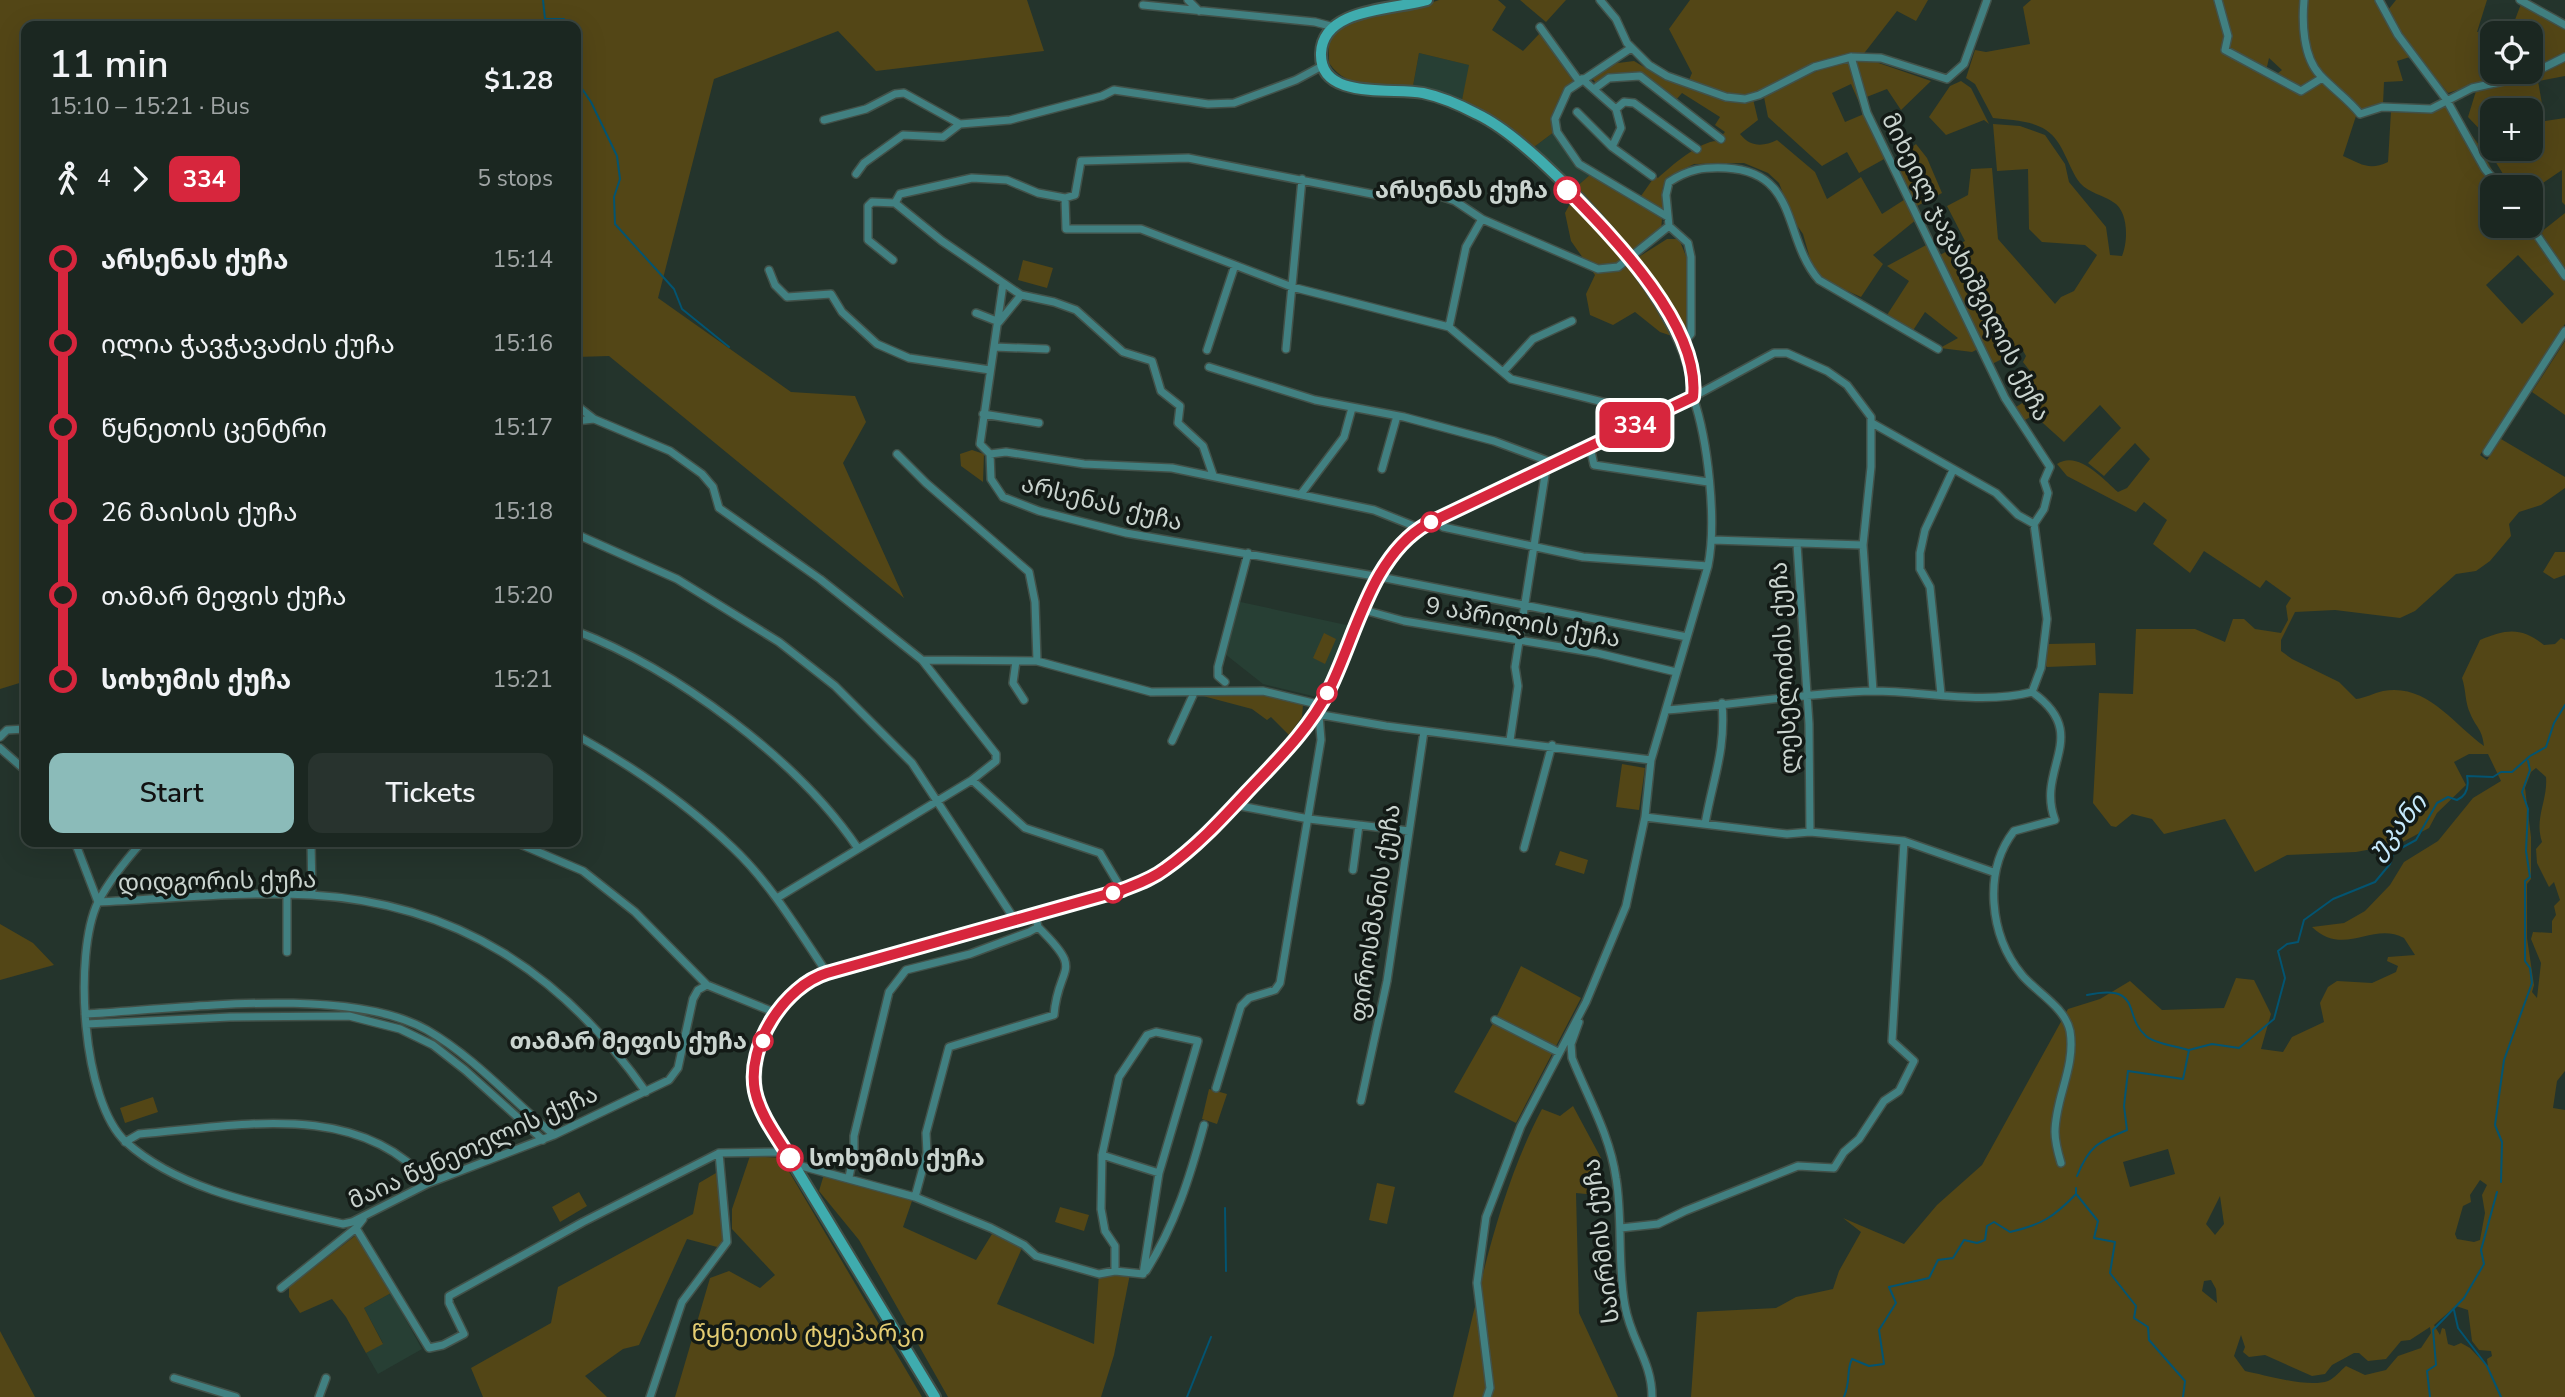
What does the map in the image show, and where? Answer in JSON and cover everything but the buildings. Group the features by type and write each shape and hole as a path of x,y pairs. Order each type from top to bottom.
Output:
{"main road":[{"path":"935,1397 760,1110 754,1084 765,1032 776,1013 796,988 827,973 1122,890 1166,869 1235,805 1287,751 1319,711 1380,577 1401,544 1419,528 1436,519 1557,464 1693,397 1693,373 1683,343 1630,259 1522,142 1489,119 1455,103 1422,93 1346,87 1331,78 1322,66 1322,42 1335,27 1366,14 1427,0"}],"street":[{"path":"1188,0 1200,12"},
{"path":"1600,0 1616,19 1631,48 1667,76 1726,97 1745,99 1814,67 1851,57 1881,58 1947,79 1964,64 1987,0"},
{"path":"2218,0 2228,36 2225,50 2301,91 2322,78"},
{"path":"2304,0 2303,18 2310,61 2322,78 2345,95 2360,114 2382,107 2431,109 2446,99 2488,83 2527,76 2565,57"},
{"path":"2379,0 2398,35 2446,99 2489,175"},
{"path":"2520,0 2565,25"},
{"path":"1143,5 1315,22 1335,27"},
{"path":"1540,27 1581,80 1616,109 1621,128 1612,147"},
{"path":"1631,48 1568,90 1555,119 1557,132 1580,163 1593,173 1668,216"},
{"name":"მიხეილ ჯავახიშვილის ქუჩა","path":"1851,57 1867,113 2005,398 2050,467 2044,481 2048,493 2044,509 2034,524"},
{"path":"856,174 864,163 903,135 943,137 960,124 1010,120 1114,90 1208,104 1234,103 1322,66"},
{"path":"1594,89 1609,78 1640,76 1721,139"},
{"path":"824,120 866,109 895,94 904,93 960,124"},
{"path":"1616,109 1624,102 1634,103 1697,149"},
{"path":"1577,112 1612,147 1652,176"},
{"path":"895,203 900,194 972,178 1007,180 1038,193 1065,198 1075,195 1081,161 1188,158 1377,195 1422,190 1455,201 1482,219 1590,267 1618,267 1669,226"},
{"path":"1683,343 1691,334 1691,257 1688,243 1669,226 1667,187 1688,170 1743,169 1758,175 1779,193 1811,270 1819,280 1938,349"},
{"path":"1286,349 1302,179"},
{"path":"1065,198 1066,229 1141,229 1292,287 1449,327 1511,379 1656,415"},
{"path":"892,260 868,240 868,206 872,202 895,203 942,241 1003,284 1021,295 1076,310 1123,352 1152,361 1161,391 1180,406 1178,423 1203,446 1213,475"},
{"path":"1449,327 1466,247 1482,219"},
{"path":"2539,238 2565,276"},
{"path":"1207,350 1235,265"},
{"path":"769,270 775,285 787,297 831,294 842,312 877,344 909,358 990,370"},
{"name":"არსენას ქუჩა","path":"1003,284 980,444 990,454 994,487 1003,497 1018,505 1126,533 1248,552 1687,637"},
{"path":"976,313 999,323 1021,295"},
{"path":"1503,372 1533,340 1572,321"},
{"path":"2487,452 2565,331"},
{"path":"994,347 1046,349"},
{"path":"1487,1397 1490,1388 1477,1283 1484,1227 1521,1126 1586,1002 1626,906 1645,817 1651,760 1708,566 1713,540 1708,482 1693,397 1774,353 1787,353 1826,371 1847,385 1872,423 1996,493 2018,515 2034,524 2047,619 2041,668 2032,692"},
{"path":"1209,367 1315,400 1401,416 1494,441 1557,464"},
{"path":"1301,494 1344,436 1352,408"},
{"path":"581,409 594,419 670,451 702,474 716,494 719,508 820,579 922,660 996,754 996,761 972,780 857,847 777,898"},
{"path":"983,414 1039,423"},
{"path":"1382,469 1401,416"},
{"path":"581,420 594,419"},
{"path":"1872,423 1863,545 1873,691"},
{"path":"1590,447 1594,465 1708,482"},
{"path":"990,454 1006,452 1084,464 1172,468 1213,475 1374,510 1419,528"},
{"path":"897,454 926,483 1028,572 1035,601 1037,661"},
{"path":"1510,740 1518,686 1515,667 1546,469"},
{"path":"1941,694 1930,587 1920,569 1920,553 1925,530 1953,470"},
{"path":"1436,519 1444,527 1583,557 1708,566"},
{"path":"581,536 677,579 807,663 835,686 912,763 1014,920"},
{"name":"ლესელიძის ქუჩა","path":"1713,540 1797,544 1806,696 1810,832"},
{"path":"1797,544 1863,545"},
{"path":"1225,682 1218,676 1217,667 1248,552"},
{"name":"9 აპრილის ქუჩა","path":"1364,610 1404,621 1597,653 1676,672"},
{"path":"581,633 635,659 684,689 773,753 837,819 857,847"},
{"path":"922,660 1037,661 1151,692 1263,691 1319,711 1424,732 1510,740 1651,760"},
{"path":"1016,661 1013,683 1024,701"},
{"path":"1665,710 1873,691 2007,697 2032,692 2052,706 2060,723 2060,748 2049,797 2055,820 2014,831 2004,844 1993,872 1993,889 2005,948 2024,978 2042,993 2069,1027 2070,1062 2054,1131 2061,1163"},
{"path":"1172,741 1194,693"},
{"path":"1705,824 1721,764 1724,734 1721,703"},
{"path":"1216,1088 1241,1006 1250,998 1275,990 1280,984 1322,729 1319,711"},
{"path":"0,737 7,730 21,729"},
{"name":"ფიროსმანის ქუჩა","path":"1361,1101 1387,981 1424,732"},
{"path":"581,738 632,768 734,848 777,898 827,973"},
{"path":"1524,848 1552,746"},
{"path":"0,748 21,767"},
{"path":"972,780 1025,828 1100,853 1122,890"},
{"path":"1235,805 1309,819 1409,831"},
{"path":"1645,817 1787,834 1810,832 1904,841 1993,872"},
{"path":"1353,870 1359,825"},
{"path":"1621,1228 1670,1220 1696,1206 1798,1166 1834,1168 1844,1152 1859,1139 1884,1101 1899,1091 1914,1061 1892,1041 1904,841"},
{"path":"77,847 99,902"},
{"name":"მაია წყნეთელის ქუჩა","path":"138,847 99,902 90,925 85,960 86,1024 104,1112 125,1142 199,1186 344,1224 363,1219 429,1183 543,1140 668,1080 678,1068 692,999 698,990 707,985"},
{"path":"311,847 312,895"},
{"path":"527,847 583,871 635,912 707,985 776,1013"},
{"path":"287,895 287,952"},
{"name":"დიდგორის ქუჩა","path":"99,902 312,895 401,909 435,918 464,930 519,961 618,1052 646,1092"},
{"path":"915,1197 927,1153 926,1133 949,1047 1055,1015 1067,968 1066,956 1038,927 1035,915"},
{"path":"849,1177 855,1154 854,1136 889,992 895,980 906,970 970,954 1038,927"},
{"name":"საირმის ქუჩა","path":"1586,1002 1571,1052 1608,1141 1616,1177 1624,1304 1631,1332 1650,1369 1652,1397"},
{"path":"85,1013 336,1005 394,1015 428,1030 554,1135"},
{"path":"336,1005 336,1016"},
{"path":"181,1008 182,1020"},
{"path":"86,1024 336,1016 400,1029 433,1045 543,1140"},
{"path":"1495,1020 1558,1052"},
{"path":"1115,1272 1115,1246 1105,1231 1101,1209 1102,1155 1119,1077 1147,1035 1156,1032 1198,1041 1159,1173 1143,1275"},
{"path":"489,1091 495,1084"},
{"path":"508,1108 514,1101"},
{"path":"125,1142 139,1134 269,1124 319,1126 356,1133 383,1144 412,1163 429,1183"},
{"path":"1143,1275 1163,1245 1185,1196 1205,1125"},
{"path":"356,1228 429,1348 443,1345 464,1334 449,1303 449,1296 583,1222 719,1153 787,1153"},
{"path":"650,1397 682,1302 727,1242 719,1153"},
{"path":"1102,1155 1159,1173"},
{"path":"793,1163 915,1197 991,1228 1024,1245 1036,1256 1099,1274 1115,1272 1143,1275"},
{"path":"281,1288 356,1228 363,1219"},
{"path":"174,1378 210,1393 236,1397"},
{"path":"319,1397 326,1378"}],"shaded area":[{"path":"1419,53 1470,65 1462,100 1413,86"},
{"path":"1554,132 1591,174 1575,188 1534,147"},
{"path":"1236,601 1351,626 1317,697 1263,684 1225,654"},
{"path":"391,1293 422,1349 378,1374 366,1353 383,1343 364,1308"}],"green space":[{"path":"0,0 1027,0 1044,51 876,71 838,31 714,79 658,298 791,392 855,396 866,422 843,463 904,598 609,356 581,357 581,21 21,21 21,683 0,689"},
{"path":"1439,0 1498,0 1506,7 1492,30 1523,51 1540,33 1573,81 1557,104 1554,132 1534,147 1503,122 1462,100 1469,65 1419,53 1413,86 1356,82 1337,72 1329,63 1330,39 1341,27 1366,16"},
{"path":"1520,0 1566,0 1546,22"},
{"path":"1690,0 1928,0 1916,21 1897,11 1862,56 1828,66 1758,95 1741,97 1720,95 1689,80 1692,73 1669,29"},
{"path":"2031,0 2216,0 2226,36 2223,51 2268,78 2302,92 2321,81 2345,98 2356,116 2343,156 2365,165 2375,166 2388,162 2391,111 2433,112 2443,102 2449,104 2479,145 2480,161 2487,161 2495,175 2480,175 2480,238 2536,238 2565,281 2565,324 2480,455 2487,460 2501,439 2565,477 2565,488 2541,505 2519,512 2509,524 2511,536 2490,561 2476,571 2456,574 2415,611 2400,618 2335,610 2295,612 2281,640 2281,651 2339,682 2356,699 2383,691 2399,690 2426,699 2484,746 2468,709 2462,678 2480,640 2514,632 2528,635 2544,645 2555,644 2561,638 2565,640 2565,1071 2557,1081 2553,1108 2565,1110 2565,1397 1691,1397 1697,1312 1776,1308 1796,1297 1833,1289 1839,1271 1861,1232 1843,1218 1904,1244 1937,1205 1982,1165 2068,1009 2100,999 2130,981 2162,1010 2224,1008 2236,978 2254,980 2271,1014 2261,1049 2283,1052 2292,1037 2324,1022 2320,1003 2328,987 2337,981 2372,983 2396,972 2398,966 2387,961 2388,957 2415,955 2404,938 2381,933 2347,940 2336,939 2324,936 2312,927 2344,923 2365,911 2390,885 2404,862 2438,841 2473,798 2501,781 2488,754 2469,754 2454,762 2466,785 2437,813 2429,828 2399,844 2356,852 2287,855 2255,872 2225,819 2164,834 2152,819 2132,814 2116,827 2111,826 2093,803 2099,693 2133,694 2136,629 2195,629 2225,642 2233,619 2244,619 2255,629 2281,633 2288,620 2286,606 2291,598 2266,580 2260,588 2204,551 2190,573 2153,544 2167,520 2144,502 2136,512 2067,476 2057,464 2065,461 2082,463 2118,492 2127,488 2150,459 2135,443 2104,476 2088,463 2121,428 2100,405 2064,442 2034,415 2023,421 2016,407 2027,400 2017,385 2033,375 2023,362 2026,356 2022,349 1992,364 1940,255 1965,241 1947,206 1968,195 1971,169 1992,168 1998,239 2055,304 2061,297 2074,291 2097,255 2085,245 2042,242 2029,229 2028,169 1997,171 1993,124 2020,126 2045,135 2065,164 2069,182 2106,227 2110,255 2122,256 2126,227 2118,206 2080,183 2062,148 2046,130 2027,122 1993,118 1975,84 1966,78 1975,50 1986,52 2030,44 2023,7","holes":["2518,255 2554,294 2522,324 2486,285","2536,768 2546,777 2540,817 2542,842 2536,849 2537,863 2549,887 2554,882 2560,900 2554,906 2556,915 2552,921 2552,933 2533,932 2531,939 2541,963 2537,998 2532,992 2534,985 2527,938 2527,884 2531,879 2531,837 2525,788 2531,772","2168,1149 2175,1174 2130,1187 2123,1162","2480,1180 2487,1185 2482,1195 2485,1213 2480,1240 2474,1242 2457,1239 2455,1234 2463,1206 2471,1202 2470,1195","2220,1196 2224,1224 2215,1235 2206,1224","2211,1280 2216,1289 2217,1303 2202,1291 2204,1281","2456,1306 2468,1310 2472,1341 2479,1350 2491,1351 2492,1356 2487,1359 2488,1367 2470,1348 2461,1343 2454,1346 2448,1344 2445,1329 2442,1328 2440,1335 2434,1325","2430,1327 2431,1333 2421,1348 2398,1356 2386,1370 2365,1375 2346,1366 2331,1380 2320,1383 2286,1380 2245,1371 2234,1356 2241,1335 2245,1347 2243,1352 2249,1357 2265,1355 2312,1376 2325,1374 2332,1365 2354,1353 2359,1353 2368,1361 2386,1359 2401,1341 2410,1340"]},
{"path":"2220,0 2302,0 2301,30 2304,51 2317,77 2301,88 2274,76 2282,70 2269,58 2266,71 2228,50 2232,36"},
{"path":"2307,0 2376,0 2410,57 2397,61 2403,81 2384,82 2383,105 2361,110 2317,67 2308,43"},
{"path":"2396,0 2487,0 2477,32 2480,31 2480,83 2448,93 2399,33 2388,10"},
{"path":"2521,4 2565,28 2565,55 2543,66 2543,21 2515,21"},
{"path":"1867,59 1931,81 1901,110 1887,89 1864,98 1854,60"},
{"path":"1849,60 1858,95 1886,158 1859,173 1847,152 1822,166 1768,117 1764,97 1811,71","holes":["1851,84 1864,114 1845,122 1832,93"]},
{"path":"2565,60 2565,76 2543,80 2543,70"},
{"path":"1634,61 1664,79 1728,100 1753,99 1758,120 1740,134 1757,144 1777,140 1815,172 1827,199 1861,177 1882,214 1907,198 1917,219 1873,255 1883,264 1861,297 1827,282 1813,269 1803,234 1794,221 1779,183 1768,173 1744,163 1694,164 1666,178 1662,190 1664,212 1641,196 1655,176 1658,178 1702,145 1717,141 1725,132 1715,125 1720,117 1682,93 1676,100 1647,80 1630,74 1609,77 1596,83 1590,76 1610,64"},
{"path":"1961,81 1971,88 1989,124 1984,120 1946,135 1929,117 1950,86"},
{"path":"2504,84 2539,84 2541,98 2480,98 2480,130 2468,117 2476,91"},
{"path":"2543,110 2545,121 2565,118 2565,205 2562,202 2562,170 2543,183 2543,175 2504,175 2495,161 2543,161"},
{"path":"1916,144 1927,158 1942,193 1917,206 1894,161"},
{"path":"1591,174 1658,215 1662,219 1661,230 1631,252 1575,188"},
{"path":"1572,200 1632,270 1675,337 1660,332 1635,312 1613,325 1590,315 1586,294 1595,275 1571,241 1565,213"},
{"path":"2565,213 2565,271 2543,235 2543,230"},
{"path":"1667,239 1679,239 1686,256 1688,325 1684,332 1637,258"},
{"path":"1930,243 1980,348 1972,352 1940,348 1958,338 1925,312 1912,332 1887,315 1909,281 1887,266"},
{"path":"1023,260 1053,268 1047,288 1018,280"},
{"path":"2565,341 2565,415 2532,392"},
{"path":"972,450 984,454 983,482 961,466 960,454"},
{"path":"2555,552 2565,552 2565,575 2554,579 2543,572"},
{"path":"1324,633 1336,639 1325,664 1313,658"},
{"path":"2095,643 2096,665 2047,667 2045,664 2048,644"},
{"path":"1263,694 1303,705 1302,717 1289,735 1271,717 1267,720 1252,709 1203,696"},
{"path":"1622,764 1645,768 1639,810 1616,807"},
{"path":"1560,851 1588,860 1584,874 1555,865"},
{"path":"0,924 33,943 54,965 0,980"},
{"path":"1521,966 1581,998 1516,1123 1454,1092 1495,1020"},
{"path":"1209,1089 1227,1094 1217,1124 1202,1119"},
{"path":"153,1097 158,1112 125,1123 120,1108"},
{"path":"1573,1106 1601,1158 1596,1195 1576,1193 1579,1313 1618,1397 1453,1397 1489,1250 1526,1143 1542,1109 1560,1116"},
{"name":"წყნეთის ტყეპარკი","path":"750,1156 781,1158 922,1397 675,1397 710,1278 729,1271 760,1288 775,1275 732,1229 732,1209"},
{"path":"825,1171 912,1201 903,1227 976,1260 992,1234 1022,1248 997,1304 1094,1344 1099,1274 1130,1274 1114,1355 1101,1397 948,1397 859,1240 819,1191"},
{"path":"716,1173 725,1238 721,1248 687,1239 639,1345 623,1349 585,1376 607,1397 483,1397 471,1368 551,1323 558,1287 693,1214 699,1183"},
{"path":"1377,1183 1395,1187 1387,1224 1369,1220"},
{"path":"579,1192 587,1206 560,1222 552,1207"},
{"path":"1060,1207 1089,1215 1084,1231 1055,1222"},
{"path":"356,1235 391,1293 364,1308 383,1344 366,1353 346,1317 332,1299 300,1313 289,1297 289,1287"},
{"path":"0,1331 35,1397 0,1397"}],"waterway":[{"path":"543,0 545,19 565,21"},
{"path":"581,87 617,156 620,179 614,197 615,224 674,289 682,309 729,347"},
{"name":"უკანი","path":"2077,1176 2090,1151 2127,1130 2124,1106 2128,1071 2183,1079 2189,1050 2212,1044 2239,1048 2274,1019 2285,978 2278,951 2287,944 2298,942 2304,920 2333,899 2375,882 2390,864 2394,852 2416,840 2437,803 2448,797 2457,800 2466,793 2467,776 2493,777 2501,772 2512,772 2530,756 2546,747 2554,723 2565,705"},
{"path":"2501,1182 2502,1142 2495,1125 2504,1060 2532,983 2530,968 2525,961 2525,881 2530,877 2526,851 2528,809 2522,792 2530,770 2528,761"},
{"path":"2087,995 2105,992 2124,997 2139,1028 2146,1036 2160,1043 2188,1050"},
{"name":"უკანი","path":"1844,1397 1852,1359 1869,1366 1884,1364 1879,1330 1896,1303 1889,1287 1929,1278 1938,1260 1953,1258 1964,1240 1977,1243 1985,1240 1987,1226 1994,1222 2010,1232 2046,1219 2076,1194 2076,1188"},
{"path":"2430,1397 2427,1371 2436,1365 2433,1330 2464,1298 2484,1264 2481,1250 2497,1192"},
{"path":"2077,1195 2098,1221 2094,1238 2115,1242 2110,1273 2136,1306 2134,1318 2148,1327 2149,1340 2185,1381 2183,1397"},
{"path":"1225,1208 1226,1271"},
{"path":"2454,1310 2458,1328 2487,1366 2501,1397"},
{"path":"1187,1397 1211,1337"}],"bus line":[{"name":"334","path":"790,1158 760,1110 754,1084 765,1032 796,988 827,973 1122,890 1166,869 1207,833 1304,732 1330,688 1380,577 1392,556 1409,536 1427,524 1693,397 1693,373 1688,356 1659,301 1630,259 1567,190"}],"place":[{"name":"არსენას ქუჩა","path":"1567,190"},
{"name":"თამარ მეფის ქუჩა","path":"763,1041"},
{"name":"სოხუმის ქუჩა","path":"790,1158"}]}
